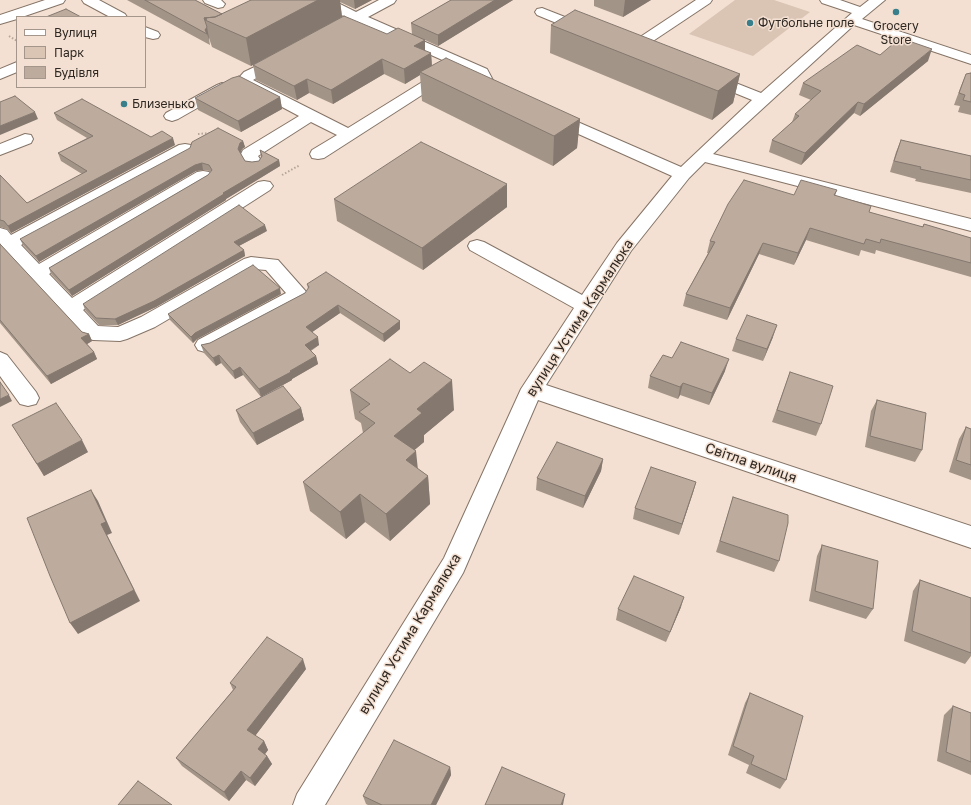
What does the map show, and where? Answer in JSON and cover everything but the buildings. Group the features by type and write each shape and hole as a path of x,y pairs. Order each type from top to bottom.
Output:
{"street":[{"path":"0,20 58,0"},
{"path":"89,0 118,16"},
{"path":"324,0 330,5 482,72 489,87 517,100"},
{"path":"338,28 389,0"},
{"path":"633,48 705,0"},
{"path":"827,0 864,11 971,60"},
{"name":"вулиця Устима Кармалюка","path":"308,805 454,565 532,389 624,247 683,174 701,156 763,99 864,11"},
{"path":"542,12 598,34"},
{"path":"619,43 648,54"},
{"path":"172,116 228,85 244,81 249,75 290,53"},
{"path":"318,154 462,63"},
{"path":"0,74 16,67"},
{"path":"698,74 763,99"},
{"path":"244,81 349,134"},
{"path":"538,110 683,174"},
{"path":"253,162 249,154 311,115"},
{"path":"0,150 25,139"},
{"path":"185,149 5,239 93,333 120,334 148,322 251,263 271,264 299,295 205,345"},
{"path":"701,156 971,225"},
{"path":"37,273 203,176"},
{"path":"70,308 264,186"},
{"path":"477,246 586,306"},
{"path":"0,360 28,398"},
{"name":"Світла вулиця","path":"532,389 971,537"}],"path":[{"path":"196,134 218,134"},
{"path":"264,186 318,154"}],"green space":[{"name":"Футбольне поле","path":"735,0 774,0 810,12 753,56 689,34"}],"place":[{"name":"Grocery Store","path":"896,12"},
{"name":"Футбольне поле","path":"750,23"},
{"name":"Близенько","path":"124,104"}]}
